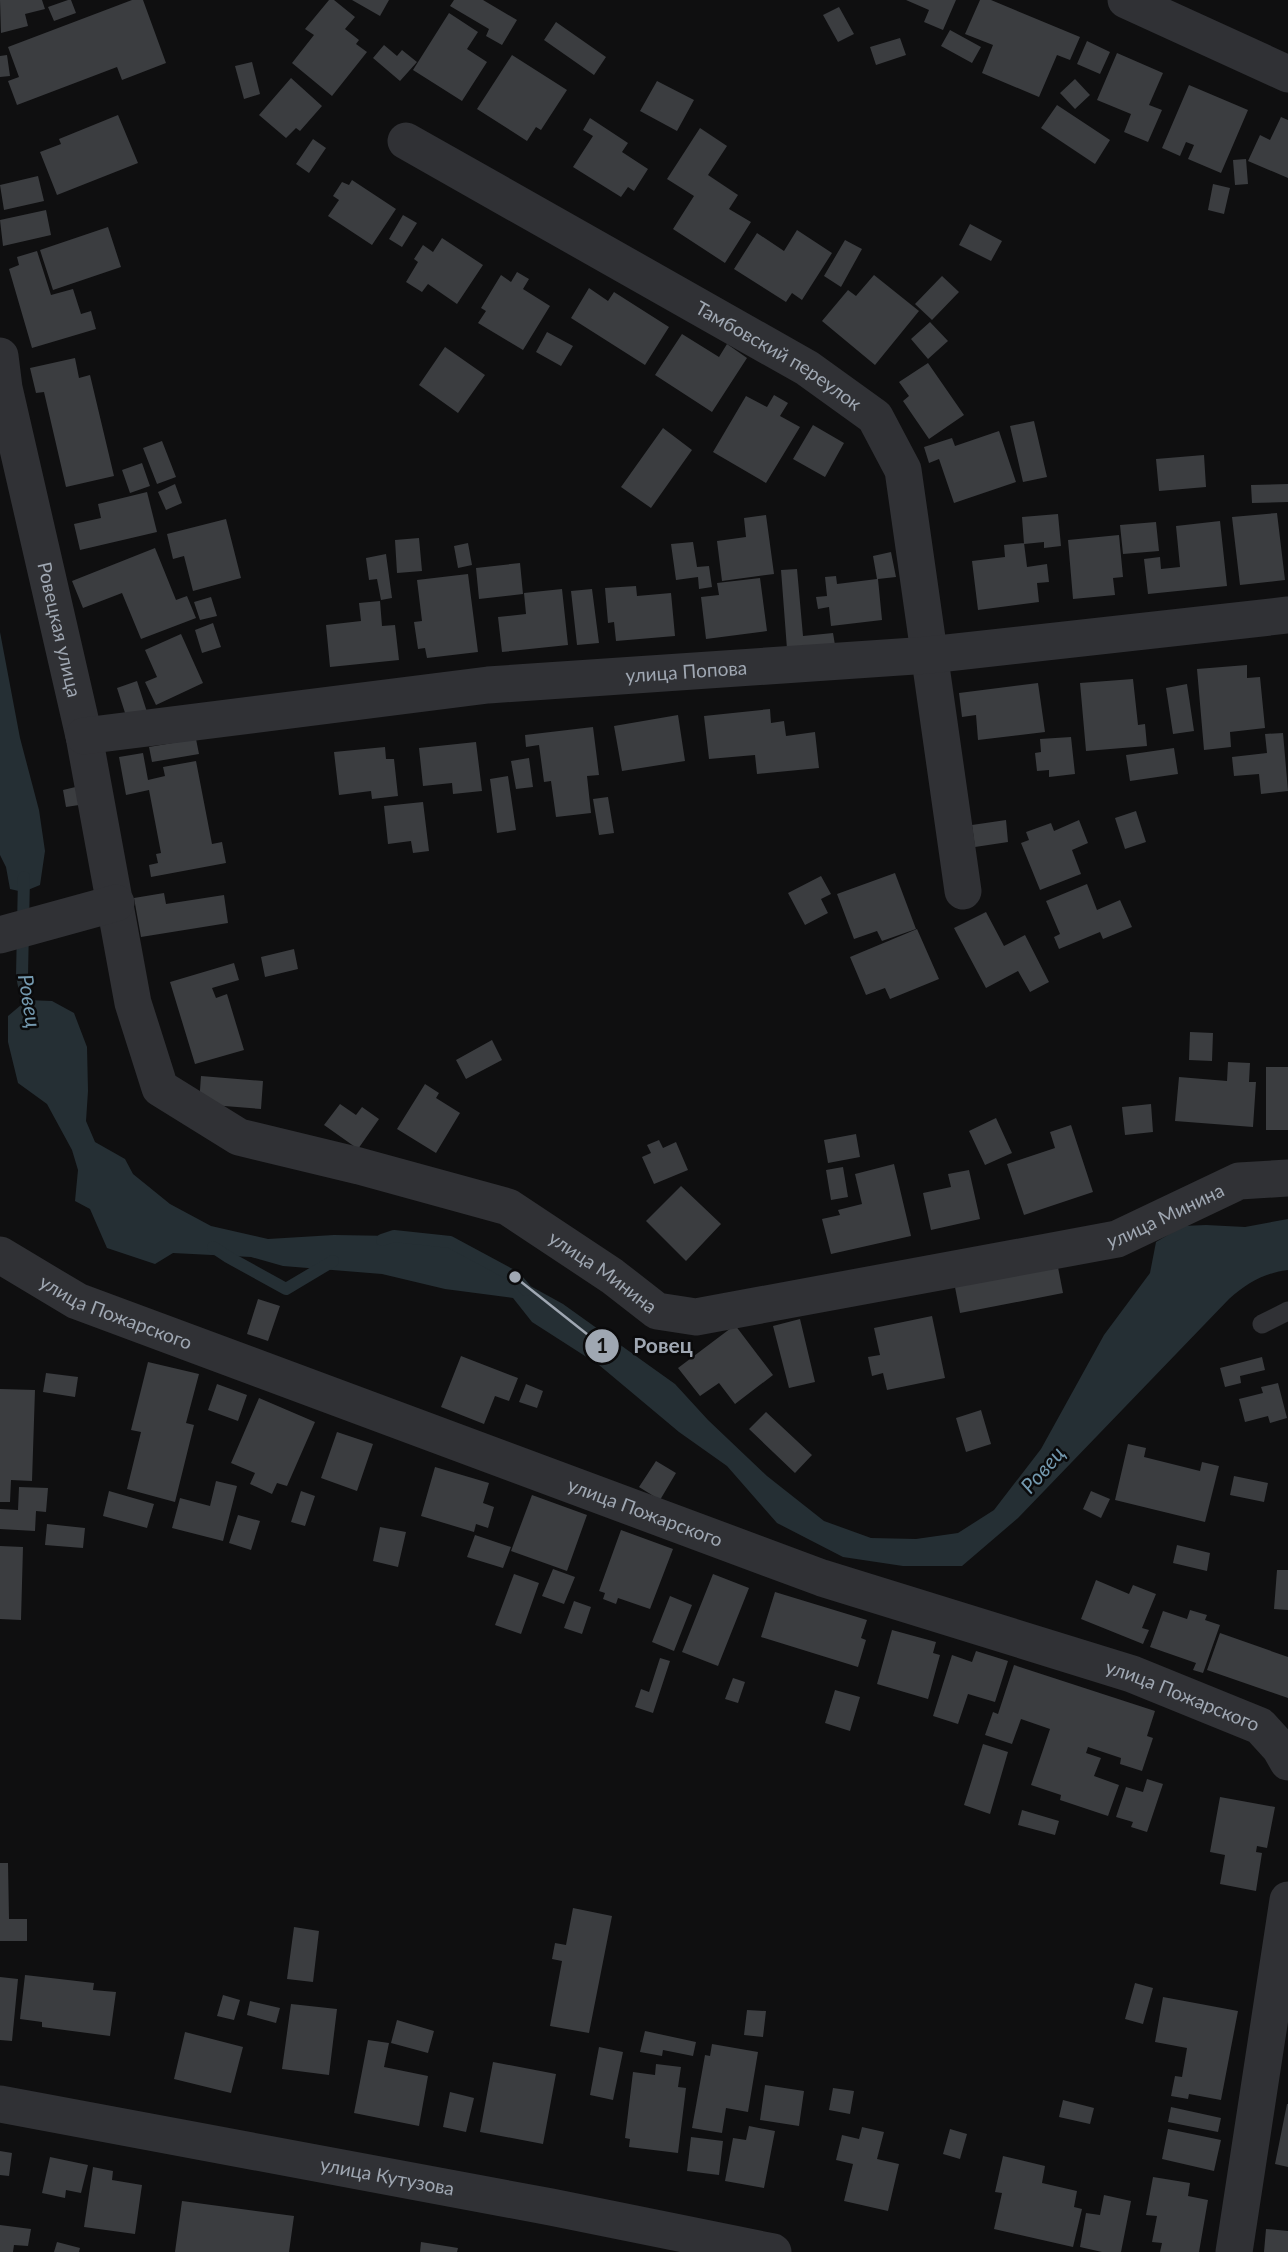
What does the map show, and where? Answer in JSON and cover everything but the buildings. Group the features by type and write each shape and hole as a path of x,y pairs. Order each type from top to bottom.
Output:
{"street":[{"path":"1126,0 1288,74"},
{"name":"Тамбовский переулок","path":"406,141 807,368 875,417 904,470 962,891"},
{"name":"Ровецкая улица","path":"1,378 84,736 116,903"},
{"name":"улица Попова","path":"84,736 488,685 929,654 1288,615"},
{"path":"0,935 116,903"},
{"name":"улица Минина","path":"116,903 133,1003 160,1088 239,1138 359,1166 508,1207 612,1276 657,1311 696,1317 1117,1239 1239,1181 1288,1178"},
{"name":"улица Пожарского","path":"0,1255 77,1301 654,1518 822,1578 1132,1674 1260,1726 1280,1748 1288,1762"},
{"path":"1234,2252 1288,1900"},
{"name":"улица Кутузова","path":"0,2104 551,2207 773,2252"}],"lane":[{"path":"1262,1324 1288,1311"}],"water":[{"path":"0,632 20,738 39,810 45,851 40,885 23,892 10,889 6,867 0,855"},
{"path":"27,1000 52,1001 74,1013 87,1047 86,1121 95,1142 125,1159 133,1174 170,1204 211,1226 268,1239 334,1235 394,1236 450,1242 563,1304 675,1384 708,1420 767,1476 824,1521 871,1538 916,1539 958,1533 994,1510 1041,1449 1104,1335 1150,1273 1156,1242 1183,1226 1245,1227 1288,1219 1288,1270 1256,1280 1229,1299 1018,1518 962,1566 903,1566 843,1557 777,1523 727,1466 679,1432 599,1365 532,1322 513,1298 445,1289 382,1274 283,1266 251,1257 173,1253 155,1264 107,1248 90,1209 75,1201 78,1170 72,1150 47,1104 18,1083 8,1042 8,1016"}],"waterway":[{"name":"Ровец","path":"24,877 22,976 30,1015"},
{"name":"Ровец","path":"382,1240 394,1236 450,1242 515,1277 526,1290"},
{"name":"Ровец","path":"213,1247 286,1289 333,1261"}],"place":[{"name":"Ровец","path":"515,1277"}]}
